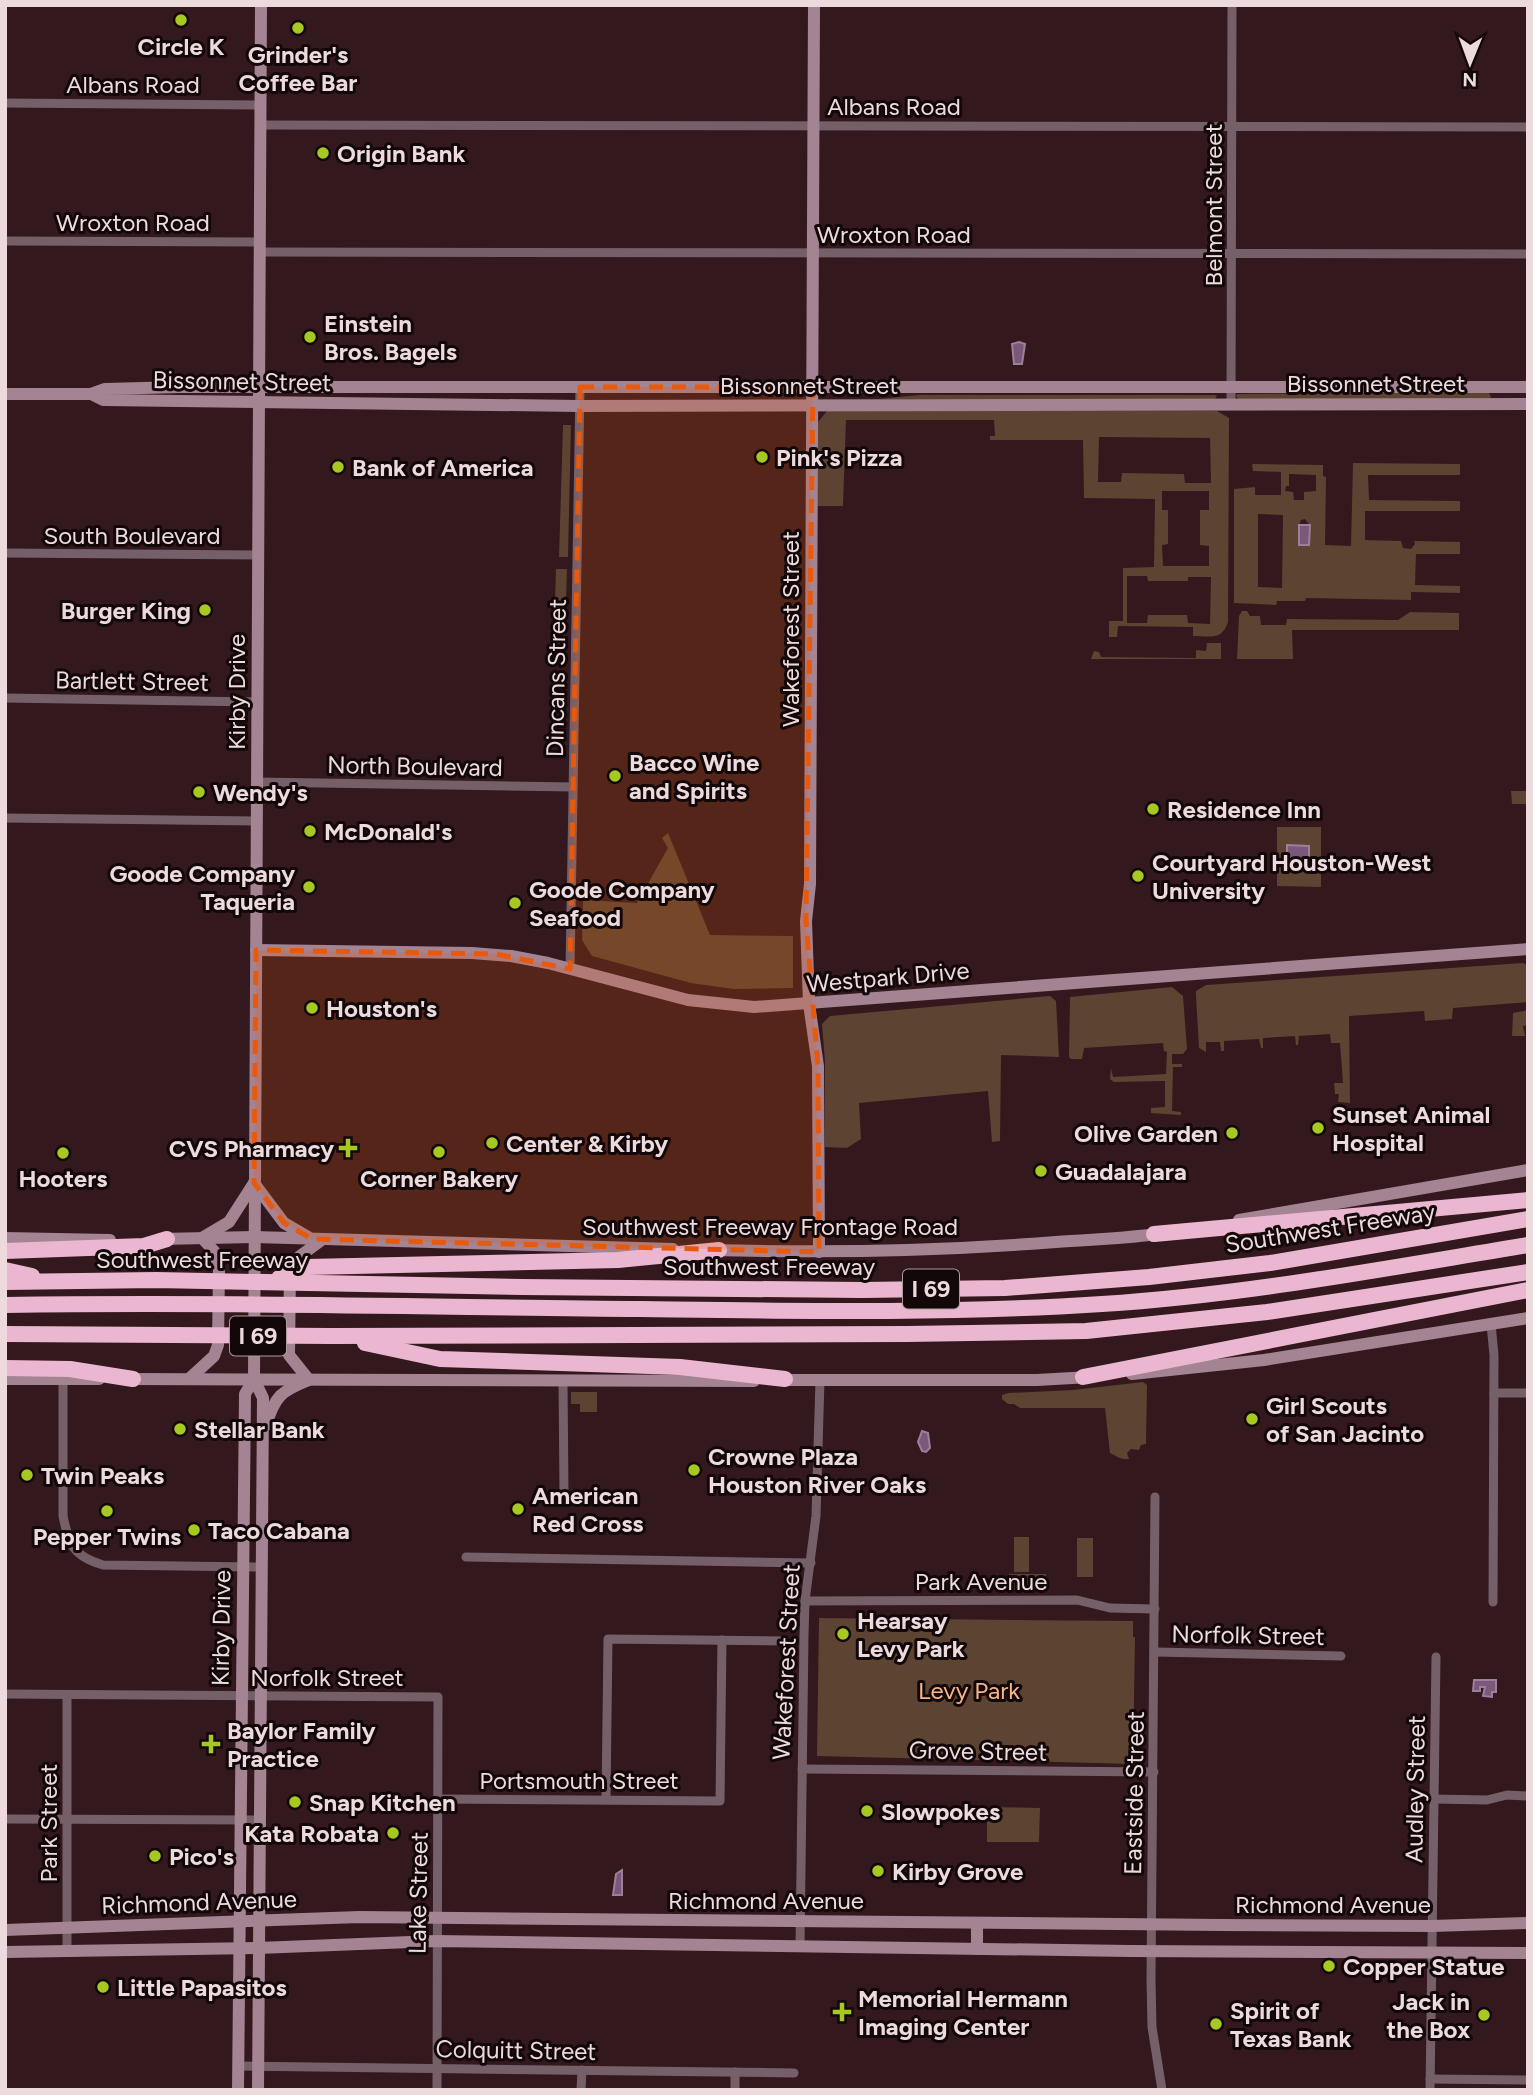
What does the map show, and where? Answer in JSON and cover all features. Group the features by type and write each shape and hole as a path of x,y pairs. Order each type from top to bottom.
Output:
{"highway":[{"path":"1154,1234 1528,1200"},
{"name":"Southwest Freeway","path":"5,1282 269,1282 308,1268 329,1275 522,1287 849,1290 1004,1288 1149,1278 1270,1263 1528,1219"},
{"path":"5,1251 144,1246 167,1239"},
{"path":"5,1305 329,1305 913,1312 1092,1305 1202,1295 1282,1284 1528,1245"},
{"path":"329,1275 618,1260 719,1250"},
{"path":"5,1270 54,1282"},
{"name":"I 69","path":"5,1334 331,1336 1086,1331 1267,1312 1528,1272"},
{"path":"1083,1377 1528,1290"},
{"path":"5,1340 52,1335"},
{"path":"331,1336 440,1359 680,1367 785,1379"},
{"path":"5,1368 70,1369 133,1379"}],"main road":[{"name":"Kirby Drive","path":"258,2090 263,1398 254,1379 254,1183 261,5"},
{"name":"Wakeforest Street","path":"814,5 810,884 806,921 809,1004 818,1066 819,1252"},
{"name":"Bissonnet Street","path":"5,394 91,394 105,389 259,387 1528,387"},
{"path":"433,405 434,387"},
{"name":"Bissonnet Street","path":"91,394 103,400 433,405 813,407 1528,404"},
{"name":"Westpark Drive","path":"256,950 496,954 570,969 647,991 706,1003 754,1007 1528,949"},
{"name":"Southwest Freeway Frontage Road","path":"5,1238 104,1240 254,1237 819,1252 1020,1245 1154,1234 1528,1170"},
{"path":"188,1379 214,1356 218,1345 219,1268 214,1251 202,1238 229,1222 254,1183 284,1223 318,1239 290,1270 289,1355 309,1380"},
{"path":"5,1379 737,1382 785,1379 1026,1380 1234,1365 1528,1318"},
{"name":"Kirby Drive","path":"238,2090 245,1394 254,1379"},
{"path":"262,1439 270,1412 278,1398 286,1389 309,1380"},
{"name":"Richmond Avenue","path":"5,1930 359,1917 1432,1926 1528,1923"},
{"path":"620,1921 620,1945"},
{"path":"977,1923 977,1949"},
{"name":"Richmond Avenue","path":"5,1952 258,1948 436,1941 1152,1951 1528,1953"}],"street":[{"name":"Belmont Street","path":"1231,404 1232,5"},
{"name":"Albans Road","path":"5,103 260,105"},
{"name":"Albans Road","path":"260,125 1528,127"},
{"name":"Wroxton Road","path":"5,241 260,247 814,253 1528,254"},
{"name":"Dincans Street","path":"570,969 580,387"},
{"name":"South Boulevard","path":"5,553 258,555"},
{"name":"Bartlett Street","path":"5,698 257,702"},
{"name":"North Boulevard","path":"257,782 573,788"},
{"path":"5,818 257,821"},
{"path":"1491,1324 1494,1393 1493,1602"},
{"path":"63,1379 63,1516 67,1537 75,1552 103,1565 261,1567"},
{"path":"564,1380 564,1493"},
{"name":"Wakeforest Street","path":"800,1947 805,1601 818,1486 820,1380"},
{"path":"1494,1393 1528,1393"},
{"name":"Eastside Street","path":"1155,1497 1152,2027 1162,2090"},
{"path":"466,1557 811,1563"},
{"name":"Park Avenue","path":"805,1601 1077,1600 1110,1608 1155,1609"},
{"path":"606,1799 608,1639 783,1640"},
{"name":"Portsmouth Street","path":"438,1799 720,1801 722,1640"},
{"name":"Norfolk Street","path":"1155,1652 1341,1656"},
{"name":"Audley Street","path":"1430,2084 1436,1657"},
{"name":"Norfolk Street","path":"5,1695 438,1697"},
{"name":"Park Street","path":"66,1695 67,1952"},
{"name":"Lake Street","path":"437,2090 438,1697"},
{"name":"Grove Street","path":"802,1769 1154,1772"},
{"path":"1434,1799 1487,1800 1507,1795 1528,1796"},
{"path":"5,1819 259,1820"},
{"name":"Colquitt Street","path":"238,2066 794,2073"},
{"path":"581,2090 582,2070"},
{"path":"735,2072 735,2090"},
{"path":"1430,2084 1528,2080"}],"highlighted area":[{"path":"580,387 813,387 806,921 818,1066 819,1252 312,1239 284,1223 254,1183 256,950 496,954 570,969"}],"green space":[{"path":"1489,393 1491,397 1488,400 1238,399 1236,396"},
{"path":"920,395 1217,396 1215,399 878,399"},
{"path":"827,411 1217,411 1229,418 1228,622 1222,632 1215,636 1193,636 1193,627 1118,626 1117,637 1109,637 1109,621 1123,621 1123,568 1154,567 1155,499 1084,498 1083,440 990,440 990,436 995,436 994,420 846,420 843,506 817,506 818,422","holes":["1099,437 1210,438 1211,483 1185,483 1184,474 1122,473 1121,482 1098,482","1162,491 1209,491 1209,510 1200,510 1200,545 1209,546 1209,566 1163,566 1162,545 1168,544 1168,510 1162,510","1127,576 1147,576 1148,581 1188,581 1188,577 1211,577 1210,624 1188,623 1187,615 1148,615 1147,623 1127,623"]},
{"path":"563,425 571,425 568,557 559,557"},
{"path":"1353,463 1460,464 1460,475 1368,475 1369,500 1460,501 1460,511 1365,511 1365,540 1401,541 1403,548 1411,549 1414,541 1460,542 1460,554 1416,554 1415,585 1460,586 1460,593 1411,592 1411,600 1306,598 1305,601 1277,601 1276,605 1234,603 1234,489 1255,487 1255,495 1281,495 1281,472 1253,471 1252,464 1323,465 1323,476 1326,477 1325,545 1351,546","holes":["1289,474 1316,475 1316,491 1304,492 1304,500 1294,500 1293,492 1285,491 1286,486 1289,486","1258,514 1283,515 1282,588 1258,587","1305,519 1310,526 1309,545 1298,545 1301,520"]},
{"path":"556,569 567,569 564,661 553,661"},
{"path":"1242,611 1247,611 1250,616 1260,616 1261,625 1286,625 1287,619 1398,620 1410,612 1459,613 1459,630 1292,630 1293,659 1237,659 1239,616"},
{"path":"1207,643 1221,643 1221,659 1091,659 1094,651 1099,652 1101,657 1196,658 1196,650 1206,651"},
{"path":"1511,791 1528,791 1528,804 1512,804"},
{"path":"1277,827 1321,827 1321,887 1277,886"},
{"path":"668,833 710,935 793,936 793,988 734,989 691,983 592,956 582,940 583,900 637,903 668,848 662,838"},
{"path":"1523,963 1528,965 1528,1002 1453,1008 1452,1019 1425,1021 1424,1011 1349,1016 1350,1103 1338,1102 1339,1094 1335,1094 1334,1083 1343,1083 1340,1043 1331,1043 1330,1034 1299,1036 1298,1045 1295,1036 1263,1038 1263,1048 1259,1039 1224,1041 1224,1051 1221,1051 1220,1042 1206,1042 1206,1052 1199,1048 1196,991 1206,985"},
{"path":"1172,987 1183,996 1187,1049 1183,1054 1172,1054 1172,1064 1182,1064 1182,1067 1173,1067 1172,1111 1181,1112 1181,1115 1151,1113 1151,1108 1165,1107 1165,1081 1114,1082 1110,1079 1111,1068 1113,1077 1166,1074 1167,1052 1164,1051 1163,1043 1084,1048 1082,1059 1069,1057 1070,997"},
{"path":"1050,996 1056,1001 1059,1057 1001,1055 1000,1141 992,1142 988,1091 859,1103 861,1139 847,1148 825,1147 822,1024 830,1016"},
{"path":"1528,1010 1528,1025 1523,1026 1525,1036 1512,1036 1513,1013"},
{"path":"1143,1382 1147,1385 1146,1444 1141,1445 1139,1450 1131,1449 1127,1453 1129,1459 1110,1453 1105,1408 1020,1408 1002,1399 1002,1395 1008,1393 1073,1390"},
{"path":"571,1392 597,1392 597,1412 580,1412 580,1404 571,1404"},
{"path":"1014,1537 1029,1537 1029,1572 1014,1572"},
{"path":"1077,1538 1093,1538 1093,1577 1077,1577"},
{"path":"1009,1574 1046,1574 1046,1588 1009,1590"},
{"name":"Levy Park","path":"819,1618 1133,1621 1133,1764 817,1756"},
{"path":"987,1807 1040,1808 1039,1842 987,1842"}],"shaded area":[{"path":"1012,344 1025,344 1022,364 1014,364"},
{"path":"1299,525 1310,525 1309,545 1299,545"},
{"path":"1287,845 1309,846 1309,861 1287,857"},
{"path":"922,1431 928,1433 930,1448 926,1452 922,1451 918,1442"},
{"path":"1474,1680 1496,1680 1496,1692 1492,1692 1492,1697 1483,1696 1485,1687 1480,1687 1480,1691 1473,1691"},
{"path":"622,1870 622,1895 613,1895 616,1874"}],"place":[{"name":"Circle K","path":"181,20"},
{"name":"Grinder's Coffee Bar","path":"298,28"},
{"name":"Origin Bank","path":"323,153"},
{"name":"Einstein Bros. Bagels","path":"310,337"},
{"name":"Pink's Pizza","path":"762,457"},
{"name":"Bank of America","path":"338,467"},
{"name":"Burger King","path":"205,610"},
{"name":"Bacco Wine and Spirits","path":"615,776"},
{"name":"Wendy's","path":"199,792"},
{"name":"Residence Inn","path":"1153,809"},
{"name":"McDonald's","path":"310,831"},
{"name":"Courtyard Houston-West University","path":"1138,876"},
{"name":"Goode Company Taqueria","path":"309,887"},
{"name":"Goode Company Seafood","path":"515,903"},
{"name":"Houston's","path":"312,1008"},
{"name":"Sunset Animal Hospital","path":"1318,1128"},
{"name":"Olive Garden","path":"1232,1133"},
{"name":"Center & Kirby","path":"492,1143"},
{"name":"CVS Pharmacy","path":"348,1148"},
{"name":"Corner Bakery","path":"439,1152"},
{"name":"Hooters","path":"63,1153"},
{"name":"Guadalajara","path":"1041,1171"},
{"name":"Girl Scouts of San Jacinto","path":"1252,1419"},
{"name":"Stellar Bank","path":"180,1429"},
{"name":"Crowne Plaza Houston River Oaks","path":"694,1470"},
{"name":"Twin Peaks","path":"27,1475"},
{"name":"American Red Cross","path":"518,1509"},
{"name":"Pepper Twins","path":"107,1511"},
{"name":"Taco Cabana","path":"194,1530"},
{"name":"Hearsay Levy Park","path":"843,1634"},
{"name":"Baylor Family Practice","path":"211,1744"},
{"name":"Snap Kitchen","path":"295,1802"},
{"name":"Slowpokes","path":"867,1811"},
{"name":"Kata Robata","path":"393,1833"},
{"name":"Pico's","path":"155,1856"},
{"name":"Kirby Grove","path":"878,1871"},
{"name":"Copper Statue","path":"1329,1966"},
{"name":"Little Papasitos","path":"103,1987"},
{"name":"Memorial Hermann Imaging Center","path":"842,2012"},
{"name":"Jack in the Box","path":"1484,2015"},
{"name":"Spirit of Texas Bank","path":"1216,2024"}]}
